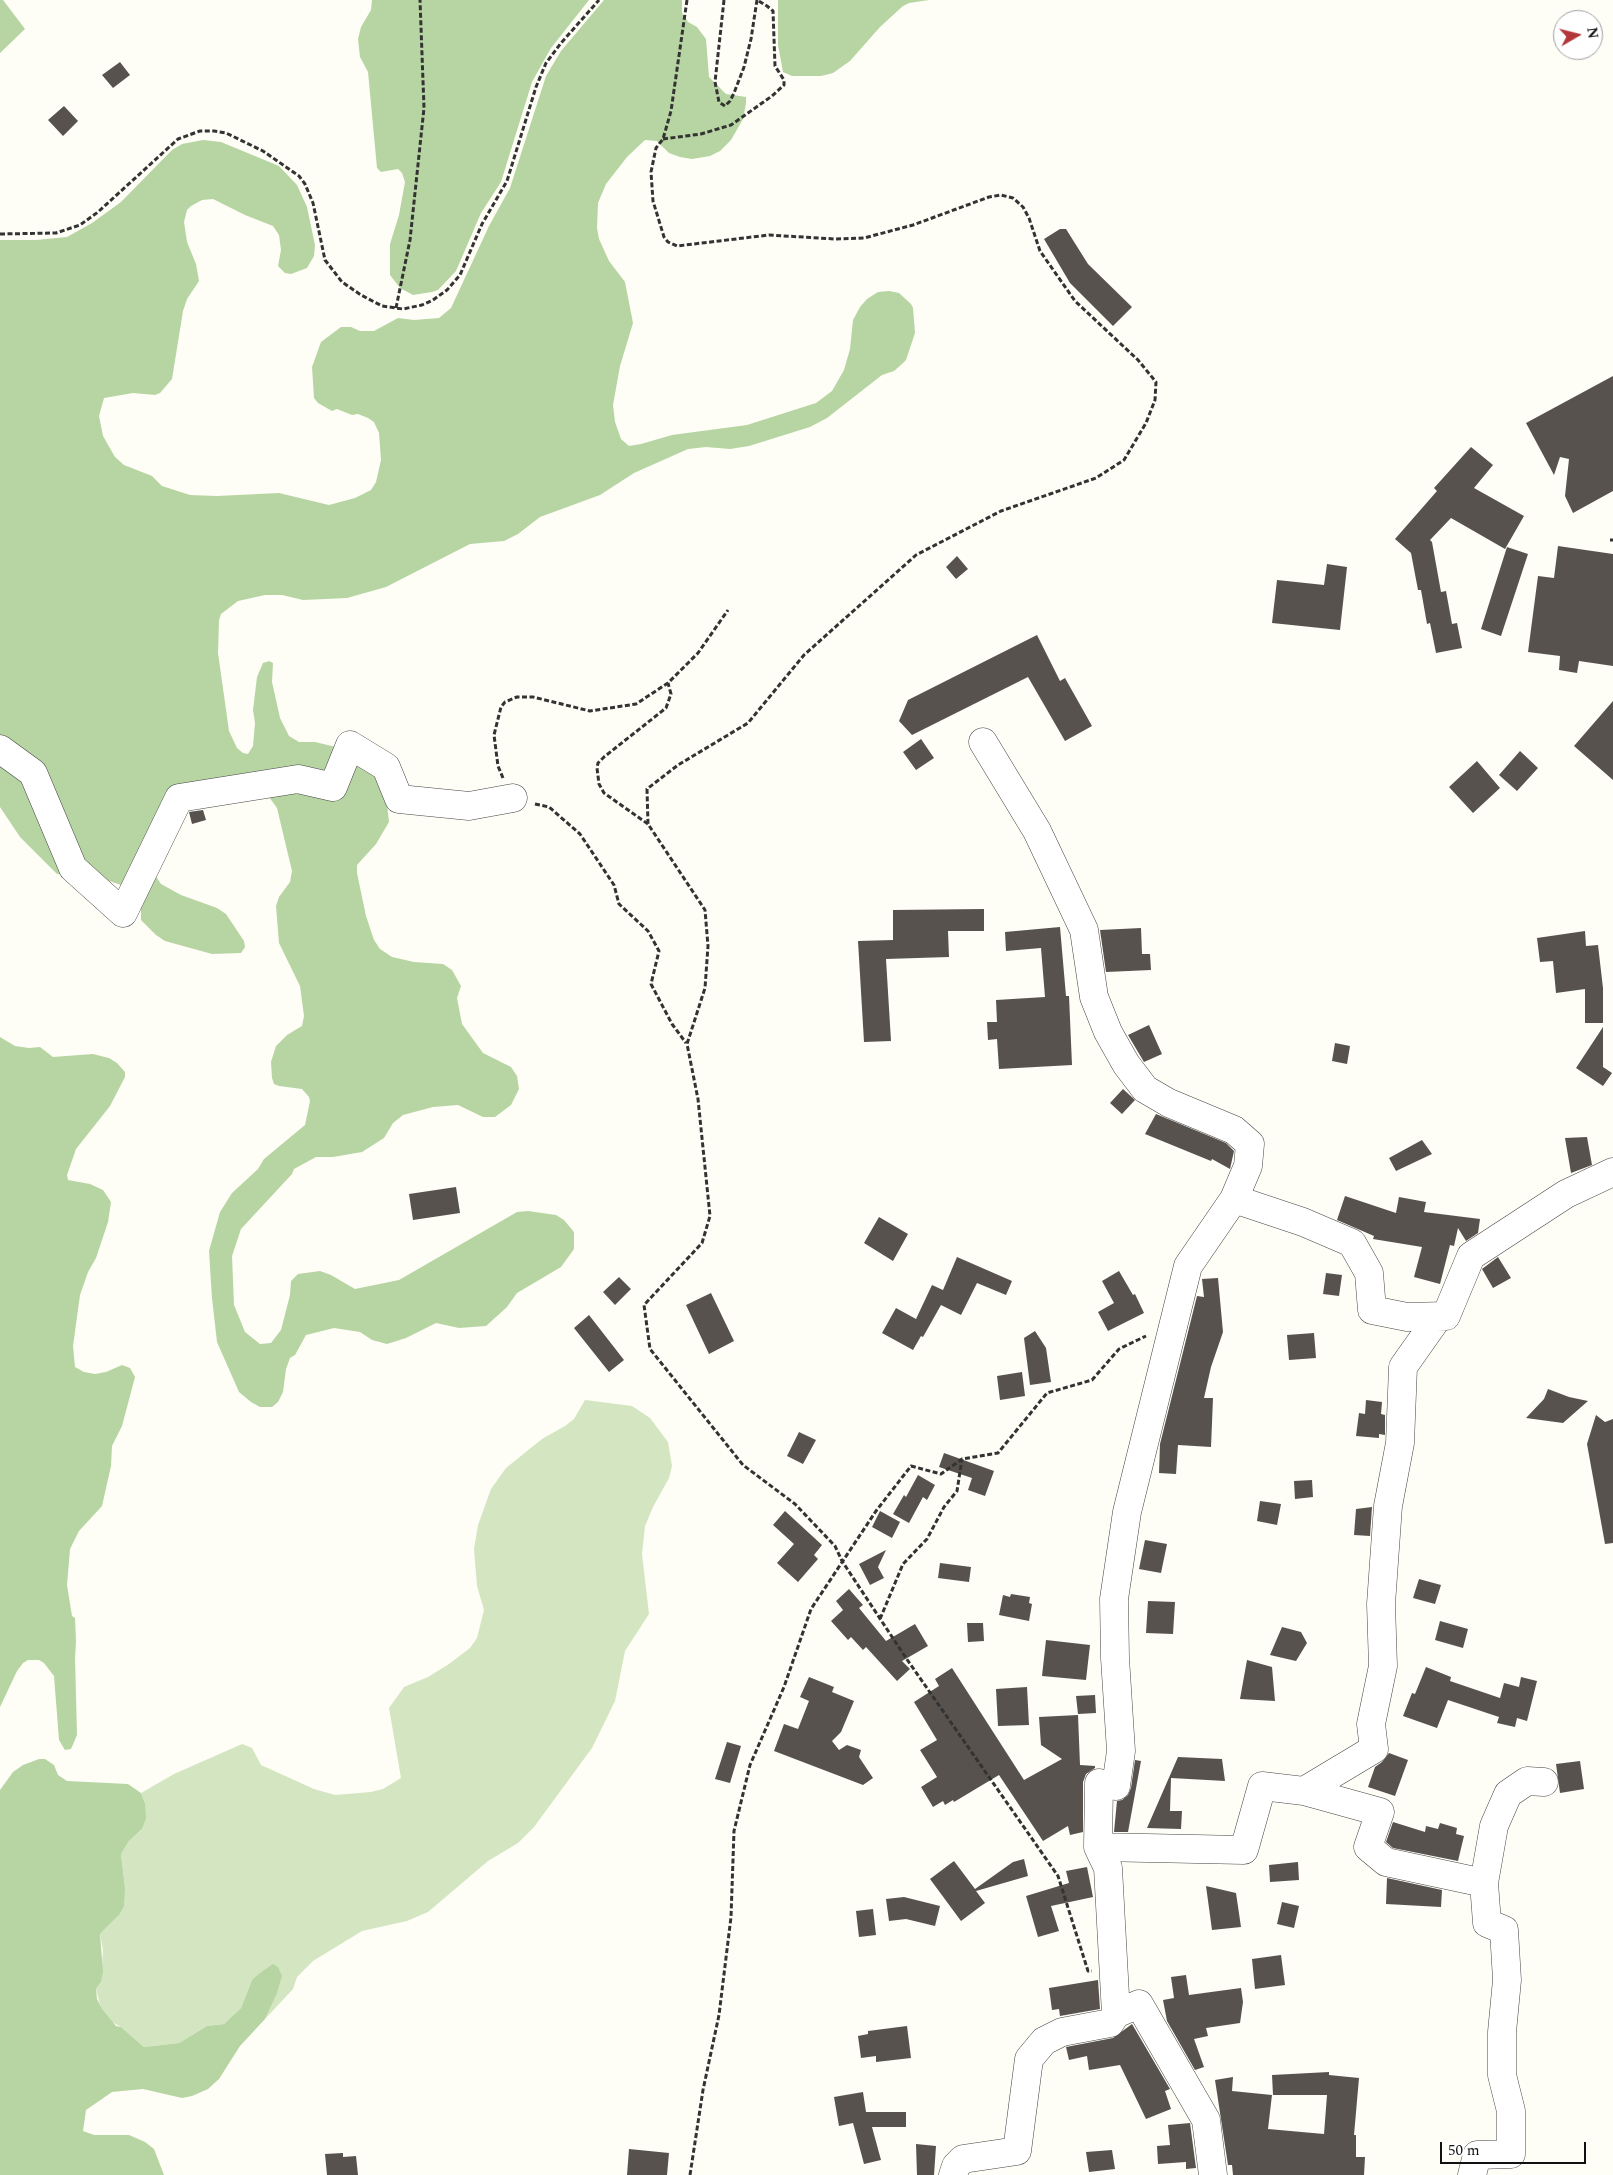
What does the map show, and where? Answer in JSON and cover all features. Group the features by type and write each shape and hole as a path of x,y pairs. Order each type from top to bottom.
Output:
{"street":[{"path":"983,742 1037,831 1084,930 1094,997 1108,1032 1126,1064 1145,1089 1169,1103 1234,1130 1250,1144 1248,1166 1234,1200 1188,1266 1172,1323 1127,1512 1115,1590 1115,1658 1121,1752 1116,1786 1099,1783 1098,1847 1108,1868 1116,2014"},
{"path":"0,749 33,773 73,868 123,913 179,798 298,779 333,787 350,745 386,767 399,799 470,806 512,798"},
{"path":"1234,1200 1303,1222 1352,1243 1369,1273 1372,1310 1407,1317 1446,1316 1471,1256 1566,1194 1613,1172"},
{"path":"1304,1791 1374,1749 1371,1724 1383,1666 1381,1604 1388,1506 1400,1443 1403,1367 1440,1316"},
{"path":"1472,2175 1477,2155 1511,2154 1511,2111 1502,2075 1502,2032 1507,1980 1504,1930 1487,1923 1484,1883 1494,1826 1508,1794 1527,1781 1544,1782"},
{"path":"1098,1847 1244,1850 1262,1786 1304,1791 1380,1812 1368,1847 1386,1862 1484,1883"},
{"path":"954,2175 956,2166 963,2159 1017,2151 1028,2059 1044,2040 1062,2032 1110,2023 1116,2014 1139,2004 1206,2120 1213,2175"}],"path":[{"path":"396,308 410,240 424,108 420,0"},
{"path":"0,234 44,234 75,227 98,212 178,139 200,131 226,133 263,151 299,176 305,184 312,203 324,257 329,268 342,282 374,303 396,308 416,307 433,300 454,283 482,224 507,181 536,87 546,63 560,43 598,0"},
{"path":"648,824 647,789 678,765 748,723 804,655 916,555 1000,511 1096,478 1124,460 1146,423 1155,400 1156,382 1138,360 1075,301 1040,251 1029,218 1023,207 1013,198 1001,195 988,197 913,225 864,238 835,239 769,235 677,246 672,245 664,237 651,184 656,148 664,139 671,112 688,0"},
{"path":"664,139 701,134 731,125 772,96 784,85 784,80 775,66 772,11 757,0 751,39 744,67 730,101 723,106 720,102 716,93 715,82 724,0"},
{"path":"728,610 698,652 668,683 636,704 590,710 533,697 517,696 501,707 494,735 498,766 512,798 549,807 580,834 614,885 619,904 648,931 659,951 652,984 672,1024 687,1044 698,1099 710,1216 702,1243 644,1306 650,1349 743,1464 795,1504 835,1546 842,1562 880,1619 1058,1876 1088,1971 1113,1970"},
{"path":"668,683 671,694 666,708 604,757 598,763 597,768 599,784 604,793 648,824 705,910 708,946 705,988 687,1044"},
{"path":"690,2175 704,2090 720,2015 731,1917 734,1831 748,1774 784,1687 811,1609 876,1510 910,1466 941,1474 962,1459 998,1452 1048,1392 1092,1380 1119,1349 1172,1323"},
{"path":"880,1619 903,1564 927,1539 944,1507 957,1491 962,1459"}],"green space":[{"path":"0,0 3,0 25,29 0,53"},
{"path":"372,0 589,0 551,48 532,82 501,182 481,213 456,271 438,290 432,292 413,295 400,288 390,275 390,244 399,215 405,182 402,173 398,169 381,172 377,168 368,72 360,57 358,39 361,27 371,10"},
{"path":"604,0 682,0 682,13 688,22 697,27 706,39 709,77 726,94 746,97 743,119 731,140 720,151 710,156 692,159 669,153 657,141 645,140 627,157 606,184 598,203 597,228 599,239 609,261 625,282 633,323 620,366 613,405 615,422 621,439 629,446 672,435 747,425 816,403 832,391 844,370 850,349 853,320 860,307 867,299 878,292 889,291 899,293 911,304 915,333 906,360 902,364 894,371 882,375 827,418 810,427 749,446 730,449 706,447 688,449 634,473 600,495 540,517 518,534 504,541 470,544 386,587 347,598 303,600 282,595 265,595 238,601 221,614 219,620 218,653 229,731 237,748 243,753 248,754 253,746 255,723 253,710 257,677 263,663 269,661 273,663 272,682 280,718 289,736 299,742 315,742 336,747 380,777 385,787 389,822 376,844 357,865 366,916 374,940 380,949 392,957 414,962 443,964 452,970 461,986 457,998 462,1024 483,1053 511,1067 517,1076 519,1089 511,1105 495,1117 483,1117 458,1105 433,1107 403,1115 393,1123 384,1138 362,1152 333,1157 316,1157 294,1169 292,1174 241,1229 232,1256 234,1305 245,1332 260,1344 271,1343 281,1330 290,1295 291,1281 298,1274 320,1271 355,1289 399,1280 517,1212 528,1211 556,1215 564,1220 574,1232 574,1249 561,1267 517,1293 507,1307 486,1326 459,1328 436,1323 406,1338 387,1344 372,1340 360,1332 334,1328 306,1335 295,1355 290,1358 286,1369 283,1392 278,1402 272,1407 260,1407 239,1392 217,1342 209,1251 220,1212 232,1193 258,1169 264,1159 305,1125 310,1101 309,1097 302,1089 274,1084 271,1062 276,1046 287,1035 302,1026 304,1016 300,986 279,943 276,906 279,897 290,882 292,871 277,808 261,786 164,814 155,875 161,884 181,895 217,908 226,914 244,941 245,947 241,953 212,954 165,941 156,935 141,920 141,904 135,890 98,877 57,874 20,837 0,807 0,240 36,240 67,237 92,223 121,202 172,150 182,144 203,140 221,142 279,166 297,185 307,207 315,245 314,256 307,268 291,274 285,273 278,266 281,250 279,235 273,226 213,199 202,200 191,206 187,210 184,222 187,242 196,264 199,281 187,299 183,311 172,379 160,393 155,395 133,393 104,398 99,416 103,436 115,457 124,465 152,476 162,486 190,495 217,496 279,493 329,505 355,498 371,490 376,482 381,460 379,433 374,422 368,418 358,414 352,415 337,409 332,411 318,403 314,398 312,367 321,342 341,327 351,327 360,331 374,331 398,318 414,320 439,318 451,308 489,226 510,188 546,76 561,51"},
{"path":"778,0 929,0 909,3 903,6 880,27 850,61 833,73 821,76 792,76 783,72 778,45"},
{"path":"0,1037 15,1046 40,1047 53,1057 93,1054 109,1058 117,1063 125,1072 125,1077 110,1106 76,1149 67,1175 68,1180 90,1184 103,1190 111,1202 108,1222 96,1258 88,1272 80,1295 73,1346 75,1367 84,1372 95,1374 106,1372 122,1365 130,1368 135,1377 122,1426 112,1446 111,1466 102,1506 79,1531 70,1549 67,1585 72,1616 75,1618 77,1735 71,1749 65,1750 59,1740 54,1676 44,1663 39,1660 28,1660 23,1663 17,1671 0,1707"},
{"path":"585,1400 632,1406 650,1418 668,1442 672,1466 669,1478 645,1526 642,1554 649,1614 625,1651 615,1701 592,1748 534,1827 518,1843 488,1861 428,1912 407,1921 362,1931 313,1961 297,1977 293,1989 265,2019 276,1996 252,1980 241,2008 224,2024 207,2026 179,2043 144,2047 121,2027 112,2022 101,2009 96,1989 101,1982 103,1950 100,1934 119,1915 125,1888 121,1854 129,1841 142,1829 145,1803 141,1793 174,1774 242,1744 252,1748 261,1765 314,1789 335,1795 383,1789 401,1778 389,1708 404,1687 428,1677 449,1664 470,1648 477,1638 484,1610 477,1586 474,1549 478,1525 491,1489 506,1468 542,1439 574,1419"},
{"path":"39,1759 45,1759 54,1765 58,1775 67,1781 128,1784 141,1793 145,1803 146,1818 142,1829 129,1841 121,1854 125,1888 124,1906 119,1915 100,1934 103,1972 101,1982 96,1989 97,1999 102,2009 116,2026 121,2027 144,2047 179,2043 207,2026 224,2024 241,2008 252,1980 273,1964 278,1967 282,1976 276,1996 265,2019 240,2046 219,2079 208,2089 182,2098 143,2089 112,2092 86,2110 83,2131 94,2135 129,2135 145,2142 154,2149 164,2175 0,2175 0,1790 13,1772 23,1765"}],"building":[{"path":"120,62 130,75 113,88 102,75"},
{"path":"64,106 78,121 63,136 48,120"},
{"path":"1060,229 1066,229 1088,264 1132,307 1113,326 1070,283 1044,239"},
{"path":"1613,376 1613,491 1573,513 1565,496 1569,459 1560,457 1554,475 1526,423"},
{"path":"1471,447 1493,465 1474,488 1524,516 1505,549 1451,518 1430,540 1432,542 1441,592 1446,591 1452,624 1457,623 1462,648 1436,653 1430,623 1427,624 1421,590 1418,590 1411,553 1395,539 1437,491 1434,488"},
{"path":"1558,546 1613,554 1613,666 1579,661 1577,673 1559,670 1560,656 1528,652 1538,576 1554,578"},
{"path":"1507,547 1528,554 1501,636 1481,629"},
{"path":"957,556 968,569 956,579 946,567"},
{"path":"1327,564 1347,567 1340,630 1272,623 1277,580 1324,585"},
{"path":"1037,635 1060,681 1065,678 1092,726 1065,741 1028,677 912,735 899,721 908,700"},
{"path":"1613,701 1613,780 1574,746"},
{"path":"921,739 934,758 916,770 903,752"},
{"path":"1520,751 1538,768 1517,791 1499,775"},
{"path":"1477,761 1500,788 1473,813 1449,787"},
{"path":"203,810 206,820 192,824 189,812"},
{"path":"984,909 984,931 948,931 949,957 886,959 891,1041 864,1042 858,941 893,940 893,910"},
{"path":"1060,927 1066,996 1069,996 1072,1065 999,1069 997,1039 988,1040 987,1022 997,1022 996,1000 1045,997 1041,948 1006,951 1005,932"},
{"path":"1141,928 1142,954 1150,954 1151,970 1106,972 1100,930"},
{"path":"1585,931 1586,946 1598,945 1603,988 1603,1023 1585,1023 1585,989 1556,993 1553,961 1540,962 1537,938"},
{"path":"1149,1025 1162,1054 1144,1062 1128,1035"},
{"path":"1603,1027 1603,1067 1612,1073 1603,1086 1576,1068"},
{"path":"1335,1043 1350,1046 1347,1064 1332,1061"},
{"path":"1123,1089 1135,1100 1122,1114 1110,1103"},
{"path":"1156,1114 1226,1143 1234,1151 1230,1169 1212,1159 1211,1161 1145,1134"},
{"path":"1587,1137 1592,1165 1571,1173 1565,1138"},
{"path":"1422,1140 1432,1154 1396,1171 1389,1158"},
{"path":"456,1187 460,1213 413,1220 409,1194"},
{"path":"1345,1196 1396,1213 1399,1197 1426,1202 1424,1212 1480,1219 1478,1233 1466,1241 1458,1228 1454,1246 1450,1245 1440,1284 1414,1277 1422,1247 1373,1239 1374,1236 1337,1220"},
{"path":"879,1217 908,1234 893,1261 864,1243"},
{"path":"957,1257 1012,1281 1006,1295 977,1283 961,1315 941,1305 923,1337 921,1336 913,1350 882,1333 896,1308 916,1319 932,1285 943,1290"},
{"path":"1498,1257 1511,1278 1493,1288 1482,1269"},
{"path":"1119,1271 1133,1295 1135,1294 1144,1313 1108,1331 1098,1312 1114,1303 1102,1281"},
{"path":"1326,1273 1342,1275 1339,1296 1323,1294"},
{"path":"619,1277 631,1289 615,1305 603,1292"},
{"path":"1218,1278 1223,1332 1211,1367 1204,1398 1213,1398 1211,1447 1178,1445 1176,1474 1159,1473 1160,1444 1197,1296 1204,1297 1202,1279"},
{"path":"711,1293 734,1341 709,1354 686,1305"},
{"path":"589,1315 624,1360 609,1372 574,1328"},
{"path":"1035,1331 1046,1348 1051,1382 1030,1385 1024,1338"},
{"path":"1314,1333 1316,1358 1289,1360 1287,1335"},
{"path":"1022,1372 1025,1396 1000,1400 997,1376"},
{"path":"1548,1389 1569,1397 1588,1401 1563,1423 1526,1418 1544,1399"},
{"path":"1366,1400 1382,1402 1381,1414 1385,1415 1385,1435 1379,1434 1379,1438 1356,1436 1359,1413 1365,1414"},
{"path":"1596,1415 1605,1422 1613,1419 1613,1543 1605,1544 1587,1444"},
{"path":"799,1432 816,1440 803,1464 787,1456"},
{"path":"944,1453 994,1471 985,1496 968,1490 972,1478 939,1467"},
{"path":"918,1475 935,1485 927,1500 923,1497 909,1523 893,1514 904,1495 906,1497"},
{"path":"1312,1480 1313,1497 1295,1499 1294,1481"},
{"path":"1260,1501 1281,1504 1277,1525 1257,1521"},
{"path":"1372,1507 1370,1536 1354,1535 1356,1509"},
{"path":"785,1511 822,1545 814,1555 818,1559 798,1582 777,1563 794,1544 773,1525"},
{"path":"880,1511 900,1522 892,1538 872,1527"},
{"path":"1145,1540 1167,1544 1161,1573 1139,1569"},
{"path":"886,1550 878,1567 884,1578 870,1585 859,1564"},
{"path":"940,1563 971,1567 969,1582 938,1578"},
{"path":"1419,1579 1441,1585 1435,1604 1413,1598"},
{"path":"849,1589 863,1605 859,1608 886,1641 915,1624 928,1646 902,1661 910,1669 897,1681 866,1647 863,1650 851,1637 848,1640 831,1621 843,1610 836,1601"},
{"path":"1011,1594 1030,1597 1029,1603 1032,1604 1029,1621 999,1615 1003,1595 1010,1597"},
{"path":"1148,1601 1175,1602 1173,1634 1146,1633"},
{"path":"1440,1621 1468,1629 1463,1648 1435,1640"},
{"path":"967,1623 983,1623 984,1641 968,1642"},
{"path":"1282,1627 1301,1632 1307,1643 1296,1661 1270,1655"},
{"path":"1046,1640 1090,1645 1086,1680 1042,1676"},
{"path":"1247,1660 1272,1667 1275,1701 1240,1699"},
{"path":"1426,1667 1451,1677 1450,1681 1500,1698 1504,1683 1519,1687 1521,1677 1537,1681 1527,1721 1517,1718 1515,1727 1497,1723 1499,1717 1448,1700 1437,1728 1403,1716 1412,1693 1415,1694"},
{"path":"952,1668 1024,1780 1062,1759 1041,1745 1039,1717 1078,1715 1080,1765 1095,1766 1086,1774 1083,1782 1083,1832 1070,1835 1068,1826 1043,1841 999,1775 954,1802 953,1800 945,1805 943,1801 933,1807 921,1787 937,1777 920,1750 937,1740 914,1702 939,1686 935,1679"},
{"path":"809,1677 834,1687 832,1692 854,1701 841,1732 832,1741 839,1750 847,1745 861,1750 859,1757 873,1778 863,1785 774,1751 784,1724 798,1729 809,1701 800,1697"},
{"path":"1027,1687 1029,1725 998,1726 996,1689"},
{"path":"1095,1695 1096,1713 1078,1714 1076,1696"},
{"path":"727,1742 741,1746 730,1783 715,1779"},
{"path":"1389,1753 1408,1760 1395,1796 1368,1787 1375,1767"},
{"path":"1178,1757 1222,1759 1225,1781 1171,1778 1170,1811 1182,1811 1181,1829 1147,1828"},
{"path":"1135,1760 1141,1761 1128,1832 1114,1832 1117,1801 1122,1800 1128,1795 1131,1788"},
{"path":"1580,1761 1584,1789 1560,1793 1556,1764"},
{"path":"1393,1822 1425,1832 1426,1826 1438,1829 1440,1823 1457,1828 1456,1834 1464,1836 1458,1861 1393,1848 1386,1842"},
{"path":"1024,1859 1028,1876 976,1891 985,1903 961,1921 930,1879 954,1861 975,1889 1013,1862"},
{"path":"1298,1862 1299,1880 1270,1882 1269,1865"},
{"path":"1087,1867 1093,1897 1051,1906 1059,1931 1038,1937 1026,1896 1069,1883 1066,1871"},
{"path":"1387,1878 1442,1890 1441,1907 1386,1904"},
{"path":"1206,1886 1236,1893 1241,1927 1212,1930"},
{"path":"904,1897 940,1906 935,1926 906,1919 889,1921 886,1899"},
{"path":"1282,1902 1299,1906 1294,1928 1277,1924"},
{"path":"873,1909 876,1935 859,1937 856,1911"},
{"path":"1281,1955 1285,1985 1255,1989 1252,1959"},
{"path":"1186,1975 1189,1995 1241,1988 1243,2002 1240,2023 1206,2028 1208,2036 1194,2039 1204,2067 1195,2070 1167,2021 1163,2000 1174,1998 1171,1977"},
{"path":"1098,1980 1100,2009 1060,2016 1059,2009 1052,2010 1049,1988"},
{"path":"1132,2024 1170,2089 1165,2091 1171,2109 1146,2119 1120,2065 1089,2070 1087,2056 1069,2060 1066,2047 1113,2038"},
{"path":"907,2026 911,2058 876,2062 876,2056 861,2058 858,2036 868,2034 868,2031"},
{"path":"1329,2072 1329,2075 1359,2078 1354,2135 1356,2135 1356,2157 1365,2157 1364,2175 1233,2175 1232,2165 1228,2165 1215,2080 1233,2077 1232,2091 1272,2095 1268,2129 1324,2134 1327,2095 1273,2095 1272,2075"},
{"path":"863,2092 866,2112 906,2112 906,2127 872,2127 881,2160 864,2164 853,2123 839,2126 834,2097"},
{"path":"1190,2123 1196,2168 1186,2169 1186,2162 1158,2164 1157,2146 1170,2145 1168,2125"},
{"path":"916,2144 936,2146 934,2175 917,2175"},
{"path":"629,2149 669,2153 667,2175 627,2175"},
{"path":"1112,2150 1115,2169 1089,2172 1086,2152"},
{"path":"343,2153 343,2157 356,2156 358,2175 327,2175 325,2154"}]}
